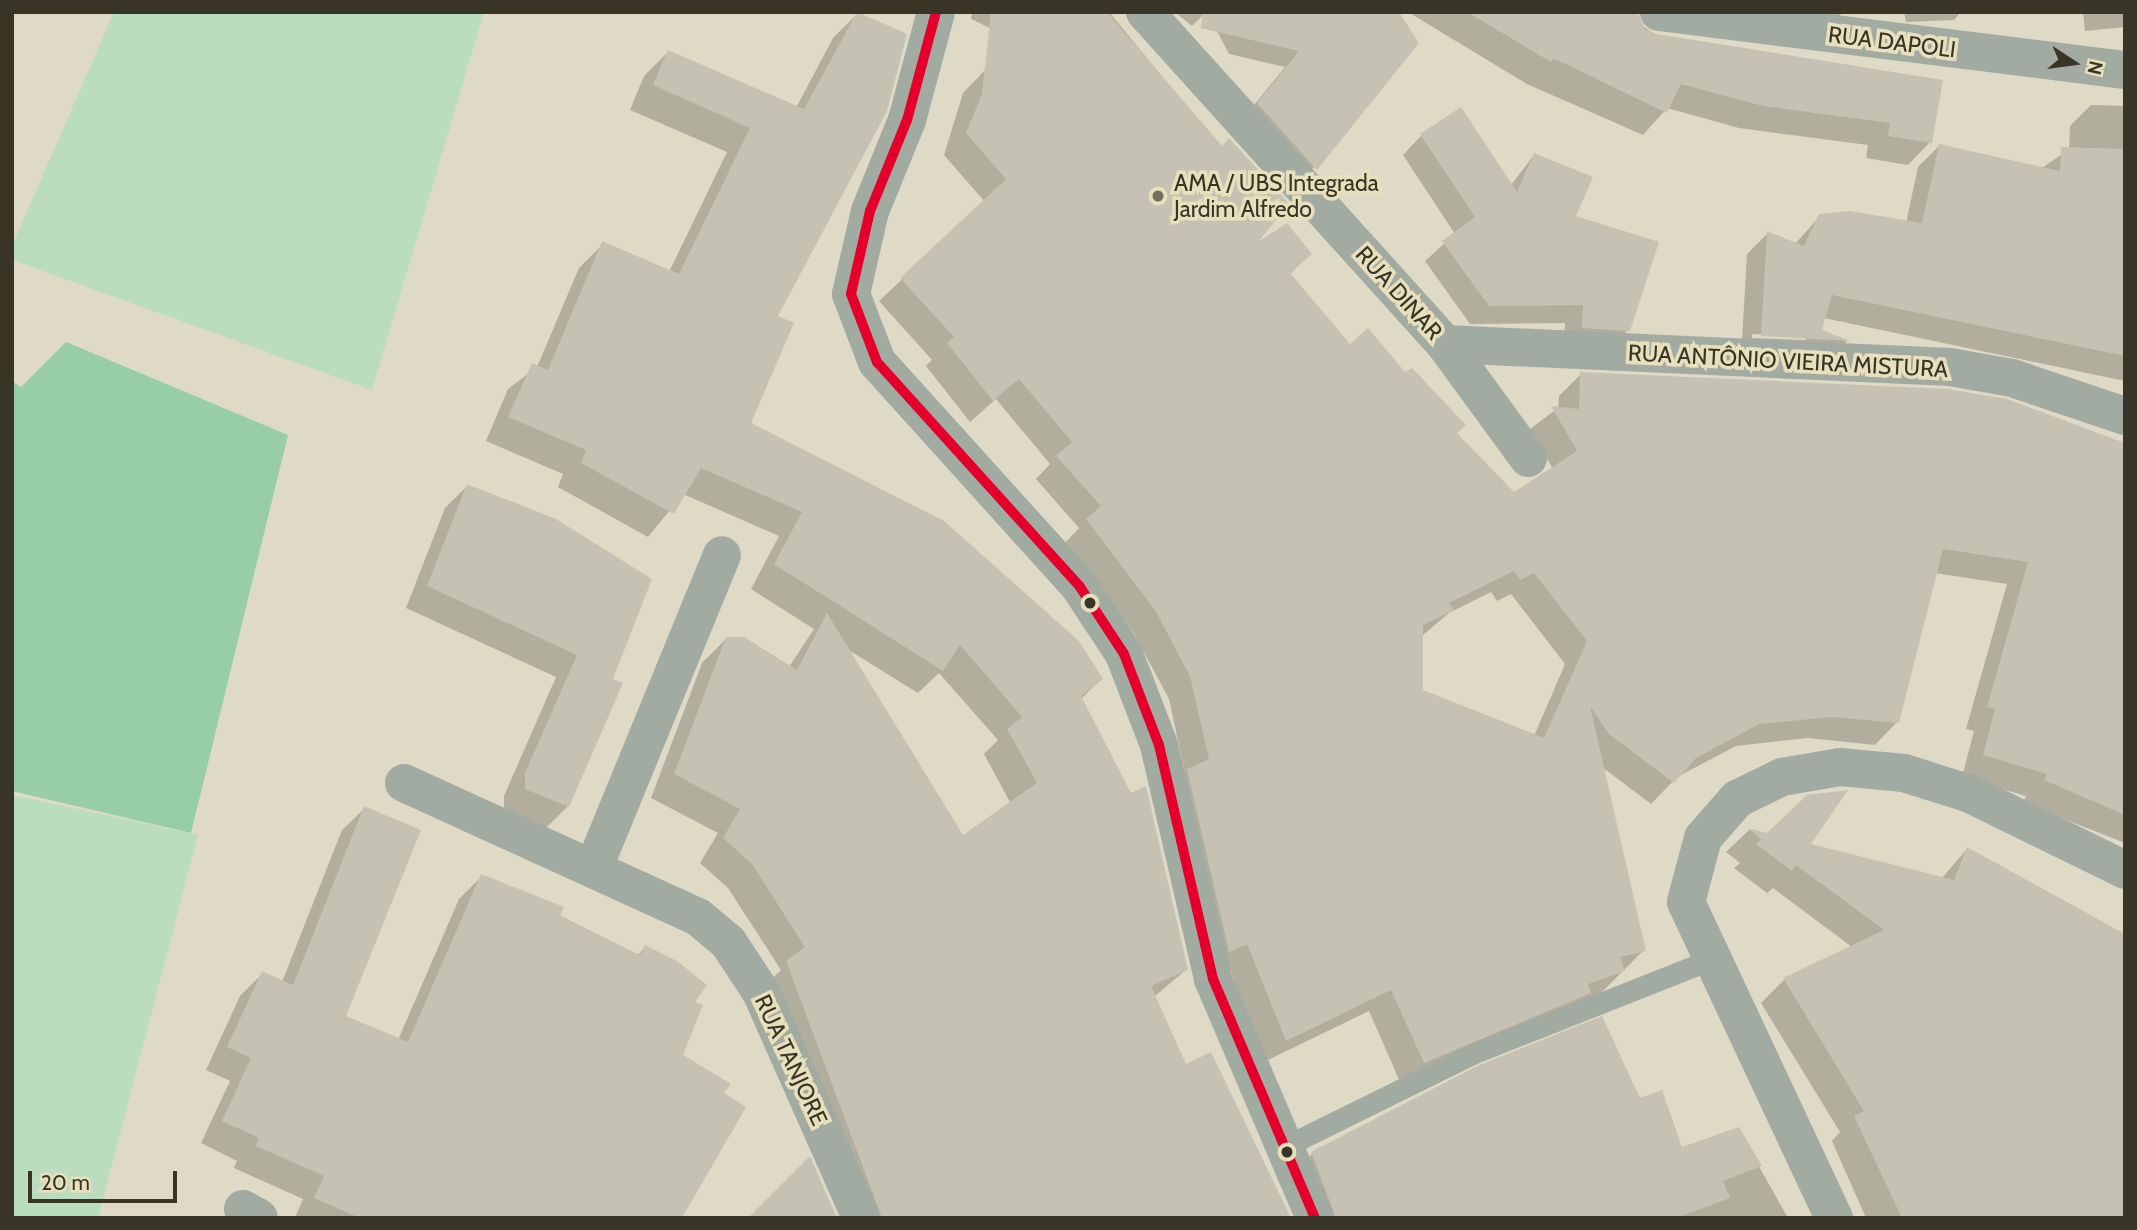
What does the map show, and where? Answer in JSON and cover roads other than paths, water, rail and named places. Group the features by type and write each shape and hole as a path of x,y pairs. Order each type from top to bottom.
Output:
{"street":[{"path":"936,12 907,120 870,211 851,294 877,362 1080,587 1124,654 1159,745 1213,979 1282,1148 1315,1218"},
{"name":"RUA DINAR","path":"1145,12 1445,344 1528,458"},
{"name":"RUA DAPOLI","path":"1658,12 2125,70"},
{"name":"RUA ANTÔNIO VIEIRA MISTURA","path":"1445,344 1950,368 2012,378 2125,416"},
{"path":"594,867 722,555"},
{"path":"1834,1218 1709,960 1686,902 1703,838 1737,799 1782,777 1839,767 1903,773 1968,793 2125,870"},
{"name":"RUA TANJORE","path":"404,783 594,867 698,917 728,942 761,992 861,1218"}],"lane":[{"path":"1282,1148 1472,1054 1709,960"}],"place":[{"name":"AMA / UBS Integrada Jardim Alfredo","path":"1158,196"}]}
